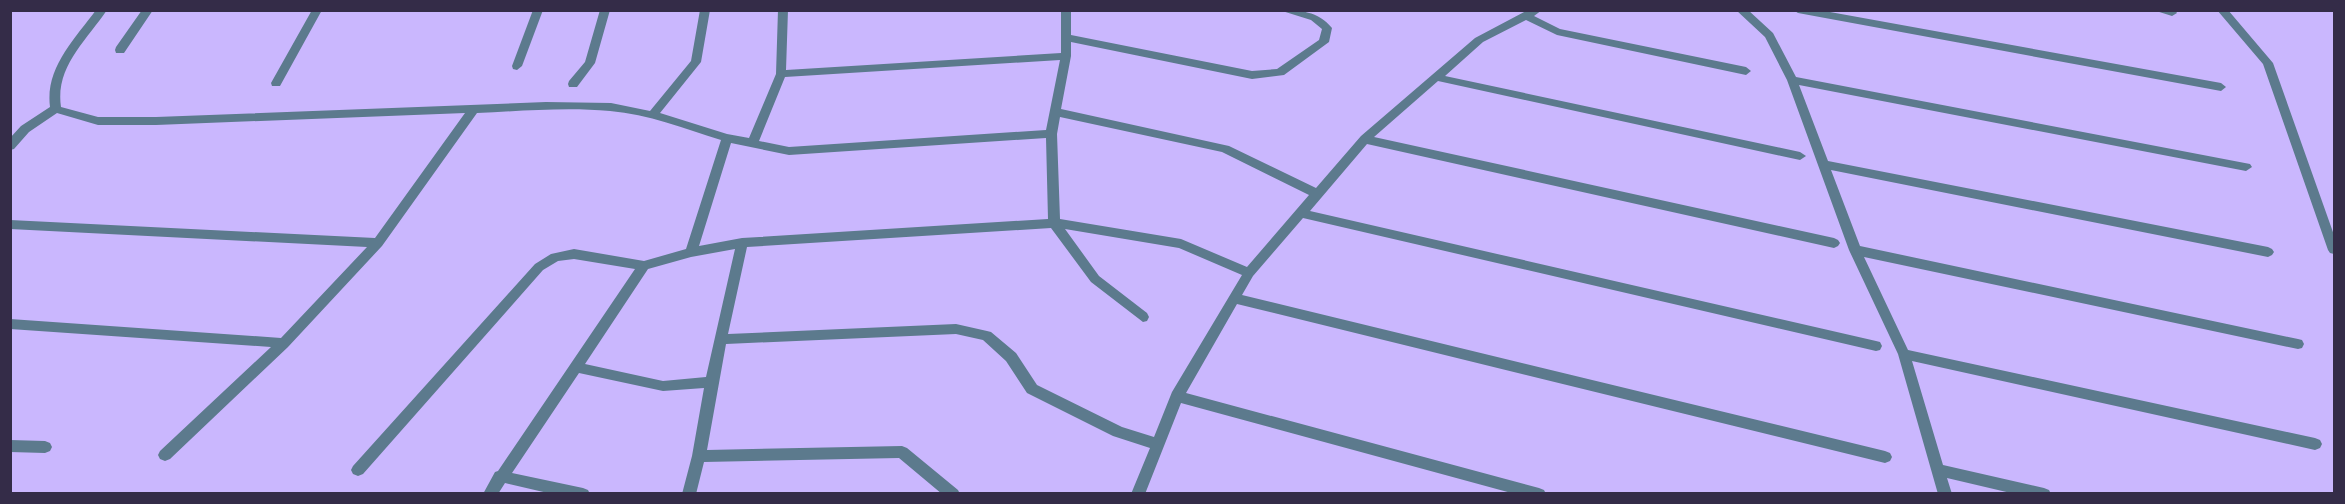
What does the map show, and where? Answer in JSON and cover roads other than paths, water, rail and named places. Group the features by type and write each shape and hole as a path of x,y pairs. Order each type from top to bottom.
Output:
{"lane":[{"path":"56,110 52,94 57,72 102,10"},
{"path":"120,50 148,10"},
{"path":"276,83 317,10"},
{"path":"517,66 537,10"},
{"path":"573,84 590,63 605,10"},
{"path":"653,115 696,62 705,10"},
{"path":"752,144 781,74 783,10"},
{"path":"1066,10 1068,38 1066,56 1051,134 1054,223 1095,279 1143,316"},
{"path":"1068,38 1252,75 1280,72 1324,42 1327,28 1314,17 1284,10"},
{"path":"1741,10 1769,35 1792,80 1855,250 1904,354 1940,470 1945,494"},
{"path":"1798,10 2222,87"},
{"path":"2158,10 2172,13"},
{"path":"2222,10 2268,63 2334,250"},
{"path":"1138,494 1177,396 1249,273 1315,193 1365,139 1438,78 1479,40 1532,13 1557,32 1746,71"},
{"path":"781,74 1066,56"},
{"path":"1438,78 1800,156"},
{"path":"1792,80 2246,168"},
{"path":"10,146 25,129 56,110 98,120 156,120 474,108 611,107 653,115 727,138 789,151 1051,134"},
{"path":"165,455 284,343 378,243 474,108"},
{"path":"1056,112 1225,148 1315,193"},
{"path":"691,252 727,138"},
{"path":"1365,139 1834,243"},
{"path":"1824,164 2268,252"},
{"path":"1299,213 1876,346"},
{"path":"358,470 539,267 555,256 574,254 644,266 691,252 741,243 1054,223 1181,244 1249,273"},
{"path":"10,224 378,243"},
{"path":"689,494 699,456 711,382 723,339 741,243"},
{"path":"1855,250 2298,344"},
{"path":"490,494 644,266"},
{"path":"1233,298 1885,457"},
{"path":"10,324 284,343"},
{"path":"723,339 956,329 987,336 1011,357 1032,389 1118,432 1156,444"},
{"path":"1904,354 2315,444"},
{"path":"574,367 663,386 711,382"},
{"path":"1177,396 1539,494"},
{"path":"10,446 45,447"},
{"path":"699,456 902,452 953,494"},
{"path":"1940,470 2044,494"},
{"path":"500,476 583,494"}]}
